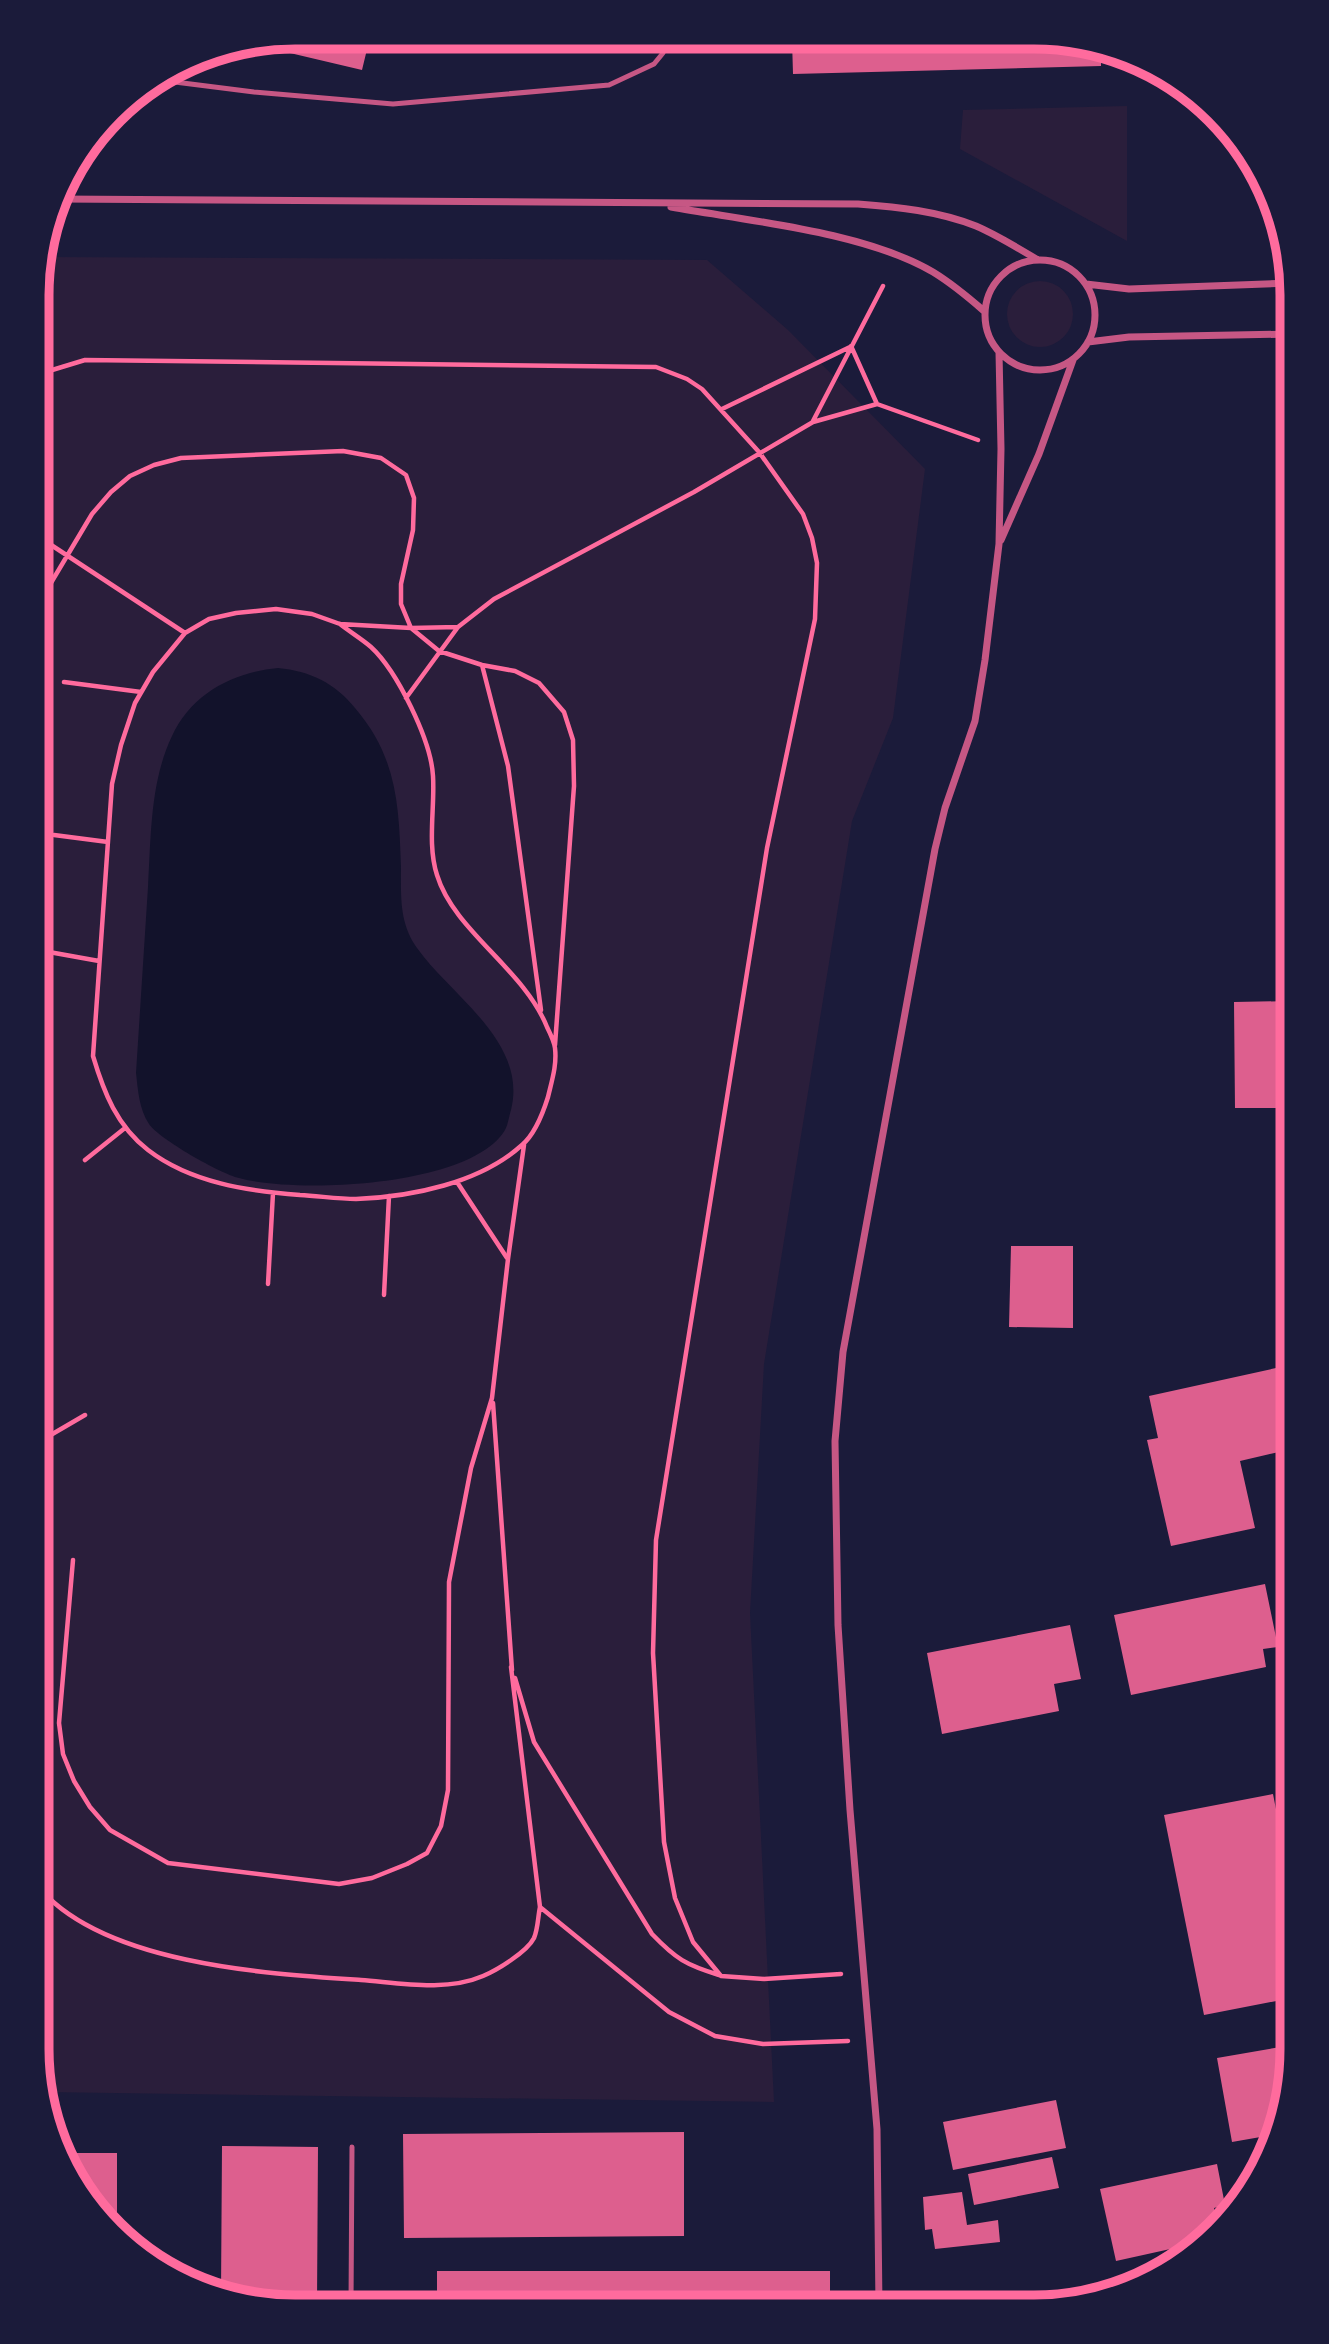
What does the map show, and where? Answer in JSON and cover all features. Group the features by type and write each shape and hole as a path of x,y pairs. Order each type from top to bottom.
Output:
{"street":[{"path":"69,199 858,204 942,215 978,227 1038,260"},
{"path":"649,204 818,234 899,256 944,279 984,311"},
{"path":"1022,262 1057,262 1073,271 1086,284 1093,298 1094,328 1088,342 1073,359 1059,367 1026,369 1011,363 990,340 984,311 988,295 996,281 1007,270 1022,262"},
{"path":"1086,284 1129,289 1279,283"},
{"path":"1088,342 1129,337 1280,334"},
{"path":"879,2295 877,2129 838,1625 835,1441 842,1365 935,849 975,721 999,544 999,352"},
{"path":"999,544 1039,454 1073,359"}],"lane":[{"path":"173,82 393,104 609,85 654,64 664,49"},
{"path":"351,2295 352,2147"}],"path":[{"path":"813,422 883,286"},
{"path":"851,346 877,404"},
{"path":"722,410 851,346"},
{"path":"49,371 85,360 656,367 687,379 702,389 759,452 803,513 817,563 815,619 767,848 656,1540 653,1653 664,1842 675,1898 693,1942 721,1976"},
{"path":"406,698 458,627 494,599 694,492 813,422 877,404 1001,449"},
{"path":"49,586 92,514 111,492 130,476 154,465 181,458 343,451 381,458 405,475 414,498 413,530 401,584 401,604 411,628 439,651 482,665 515,671 538,683 564,712 573,740 574,786 555,1072 543,1114 524,1144 482,1172 457,1182 389,1196 354,1199 246,1191 165,1163 145,1148 125,1128 105,1095 93,1056 112,784 135,702 153,672 185,632 209,619 276,608 312,614 340,624 411,628 458,627"},
{"path":"49,545 185,632"},
{"path":"340,624 372,648 391,671 425,742 433,773 433,846 436,873 447,900 541,1011"},
{"path":"482,665 508,766 541,1011 555,1045"},
{"path":"64,682 141,692"},
{"path":"54,835 108,842"},
{"path":"49,952 99,961"},
{"path":"85,1160 125,1128"},
{"path":"73,1560 59,1723 63,1754 74,1781 90,1807 110,1830 168,1863 339,1884 372,1878 426,1853 441,1826 449,1790 449,1582 471,1468 492,1398 524,1144"},
{"path":"457,1182 508,1259"},
{"path":"268,1283 273,1193"},
{"path":"384,1295 389,1196"},
{"path":"49,1900 88,1925 141,1948 220,1967 285,1975 428,1985 455,1983 481,1977 507,1963 533,1940 540,1907 511,1667 492,1398"},
{"path":"49,1436 85,1415"},
{"path":"511,1667 534,1742 652,1934 675,1957 692,1967 721,1976 764,1979 863,1973"},
{"path":"540,1907 669,2011 715,2036 763,2044 869,2040"}],"shaded area":[{"path":"1127,106 1127,241 960,149 963,110"},
{"path":"52,257 707,260 788,330 925,469 893,718 852,821 764,1364 750,1613 774,2102 53,2092 49,2049 49,295"},
{"path":"1040,281 1063,291 1073,314 1063,337 1040,347 1017,337 1007,314 1017,291"},
{"path":"278,668 311,675 330,685 347,699 369,726 387,763 397,802 402,909 411,939 431,966 483,1021 498,1042 508,1063 513,1085 511,1110 505,1130 486,1149 457,1164 381,1181 340,1185 266,1183 230,1175 191,1155 155,1130 143,1112 136,1073 151,829 159,772 180,721 203,697 230,680"}],"building":[{"path":"792,49 1034,49 1066,51 1101,58 1101,66 793,74"},
{"path":"278,50 367,50 362,70"},
{"path":"1280,1001 1280,1108 1235,1108 1234,1002"},
{"path":"1011,1246 1073,1246 1073,1328 1009,1327"},
{"path":"1276,1368 1279,1385 1279,1452 1240,1461 1255,1528 1171,1546 1147,1440 1158,1438 1149,1396"},
{"path":"1265,1584 1278,1647 1263,1649 1266,1667 1131,1695 1114,1615"},
{"path":"1070,1625 1081,1679 1054,1684 1059,1711 942,1734 927,1653"},
{"path":"1273,1794 1279,1825 1279,2001 1204,2015 1164,1815"},
{"path":"1279,2047 1278,2081 1272,2113 1264,2137 1232,2142 1217,2058"},
{"path":"1056,2100 1066,2148 953,2170 943,2122"},
{"path":"684,2132 684,2236 404,2238 403,2134"},
{"path":"222,2146 318,2147 317,2295 263,2293 221,2284"},
{"path":"72,2153 117,2153 117,2219 90,2186"},
{"path":"1052,2157 1059,2188 974,2205 968,2174"},
{"path":"1217,2164 1225,2204 1214,2208 1215,2215 1180,2247 1116,2261 1100,2189"},
{"path":"962,2192 967,2225 998,2220 1000,2242 935,2249 932,2229 925,2230 923,2197"},
{"path":"437,2271 830,2271 830,2295 437,2295"}]}
